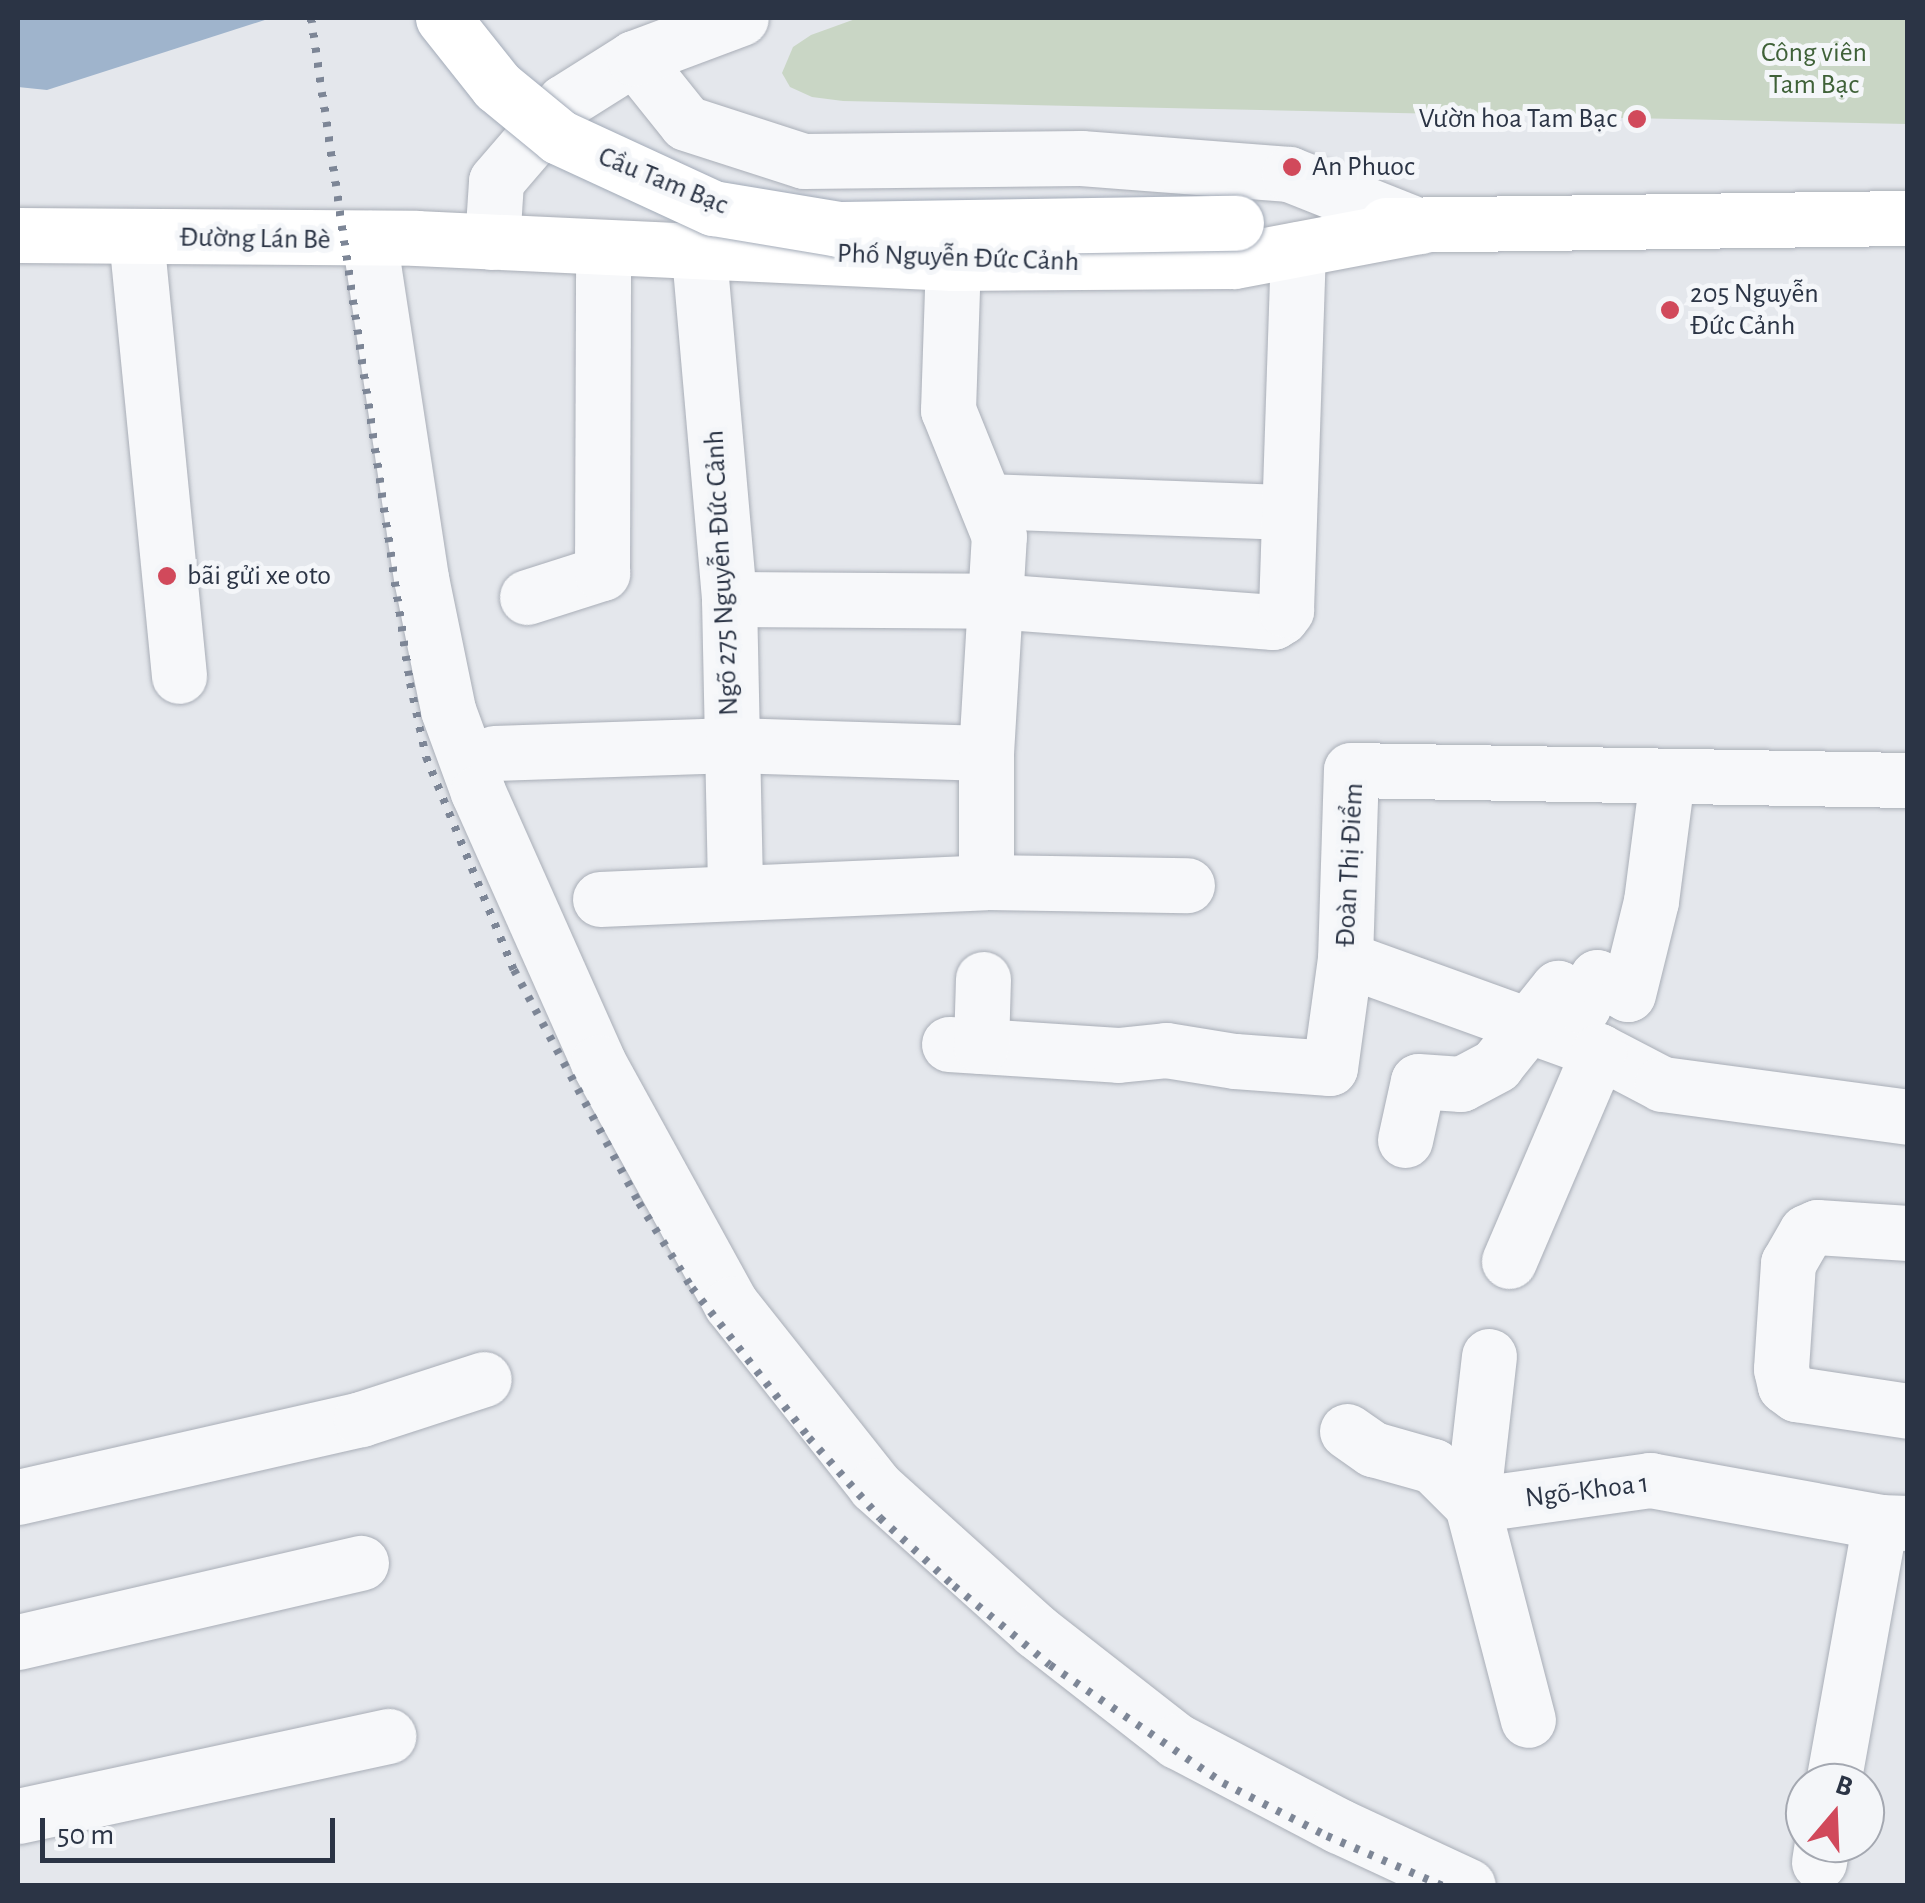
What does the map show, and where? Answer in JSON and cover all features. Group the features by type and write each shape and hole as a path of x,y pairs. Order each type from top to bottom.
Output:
{"main road":[{"name":"Cầu Tam Bạc","path":"443,18 497,86 560,137 713,208 838,229 1236,223"},
{"name":"Phố Nguyễn Đức Cảnh","path":"1236,223 1420,226 1908,218"},
{"name":"Phố Nguyễn Đức Cảnh","path":"492,242 699,254 815,254 953,262 1234,261 1420,226"},
{"name":"Đường Lán Bè","path":"18,235 492,242"}],"street":[{"path":"492,242 496,181 564,102 634,58 741,18"},
{"path":"634,58 686,123 804,160 1081,158 1289,174 1420,226"},
{"path":"136,236 179,676"},
{"path":"369,238 421,578 448,710 478,792 598,1062 730,1304 875,1486 1036,1632 1178,1741 1338,1826 1468,1886"},
{"path":"527,597 602,573 603,248"},
{"path":"729,599 994,601 1273,622 1286,610 1298,248"},
{"name":"Ngõ 275 Nguyễn Đức Cảnh","path":"699,254 729,599 735,892"},
{"path":"953,262 948,410 999,536 986,753 986,882"},
{"path":"986,502 1289,512"},
{"path":"494,752 732,746 986,753"},
{"name":"Đoàn Thị Điểm","path":"983,979 965,1045 1118,1055 1166,1050 1235,1061 1330,1068 1345,959 1351,770 1908,780"},
{"path":"1404,1140 1418,1081 1461,1084 1496,1064 1558,988 1583,1006 1596,977 1628,994 1651,900 1667,778"},
{"path":"600,898 986,882 1187,885"},
{"path":"1345,959 1599,1051 1662,1084 1908,1117"},
{"path":"1509,1261 1599,1051"},
{"path":"1908,1233 1817,1227 1806,1232 1788,1263 1782,1369 1785,1386 1796,1394 1908,1410"},
{"path":"1489,1356 1472,1506 1528,1720"},
{"path":"18,1497 362,1419 484,1379"},
{"path":"1348,1432 1372,1449 1433,1466 1472,1506"},
{"name":"Ngõ-Khoa 1","path":"1472,1506 1650,1480 1894,1522"},
{"path":"1838,1763 1894,1522"},
{"path":"18,1642 361,1563"},
{"path":"18,1816 388,1736"}],"green space":[{"name":"Công viên Tam Bạc","path":"858,18 1907,18 1907,124 843,101 812,97 790,87 782,73 793,47 811,35"}],"water":[{"path":"18,18 271,18 47,90 18,87"}],"railway":[{"path":"311,18 410,683 426,757 514,970 639,1203 692,1288 809,1438 880,1518 954,1586 1050,1665 1223,1783 1327,1836 1443,1886"}],"place":[{"name":"Vườn hoa Tam Bạc","path":"1637,119"},
{"name":"An Phuoc","path":"1292,167"},
{"name":"205 Nguyễn Đức Cảnh","path":"1670,310"},
{"name":"bãi gửi xe oto","path":"167,576"}]}
